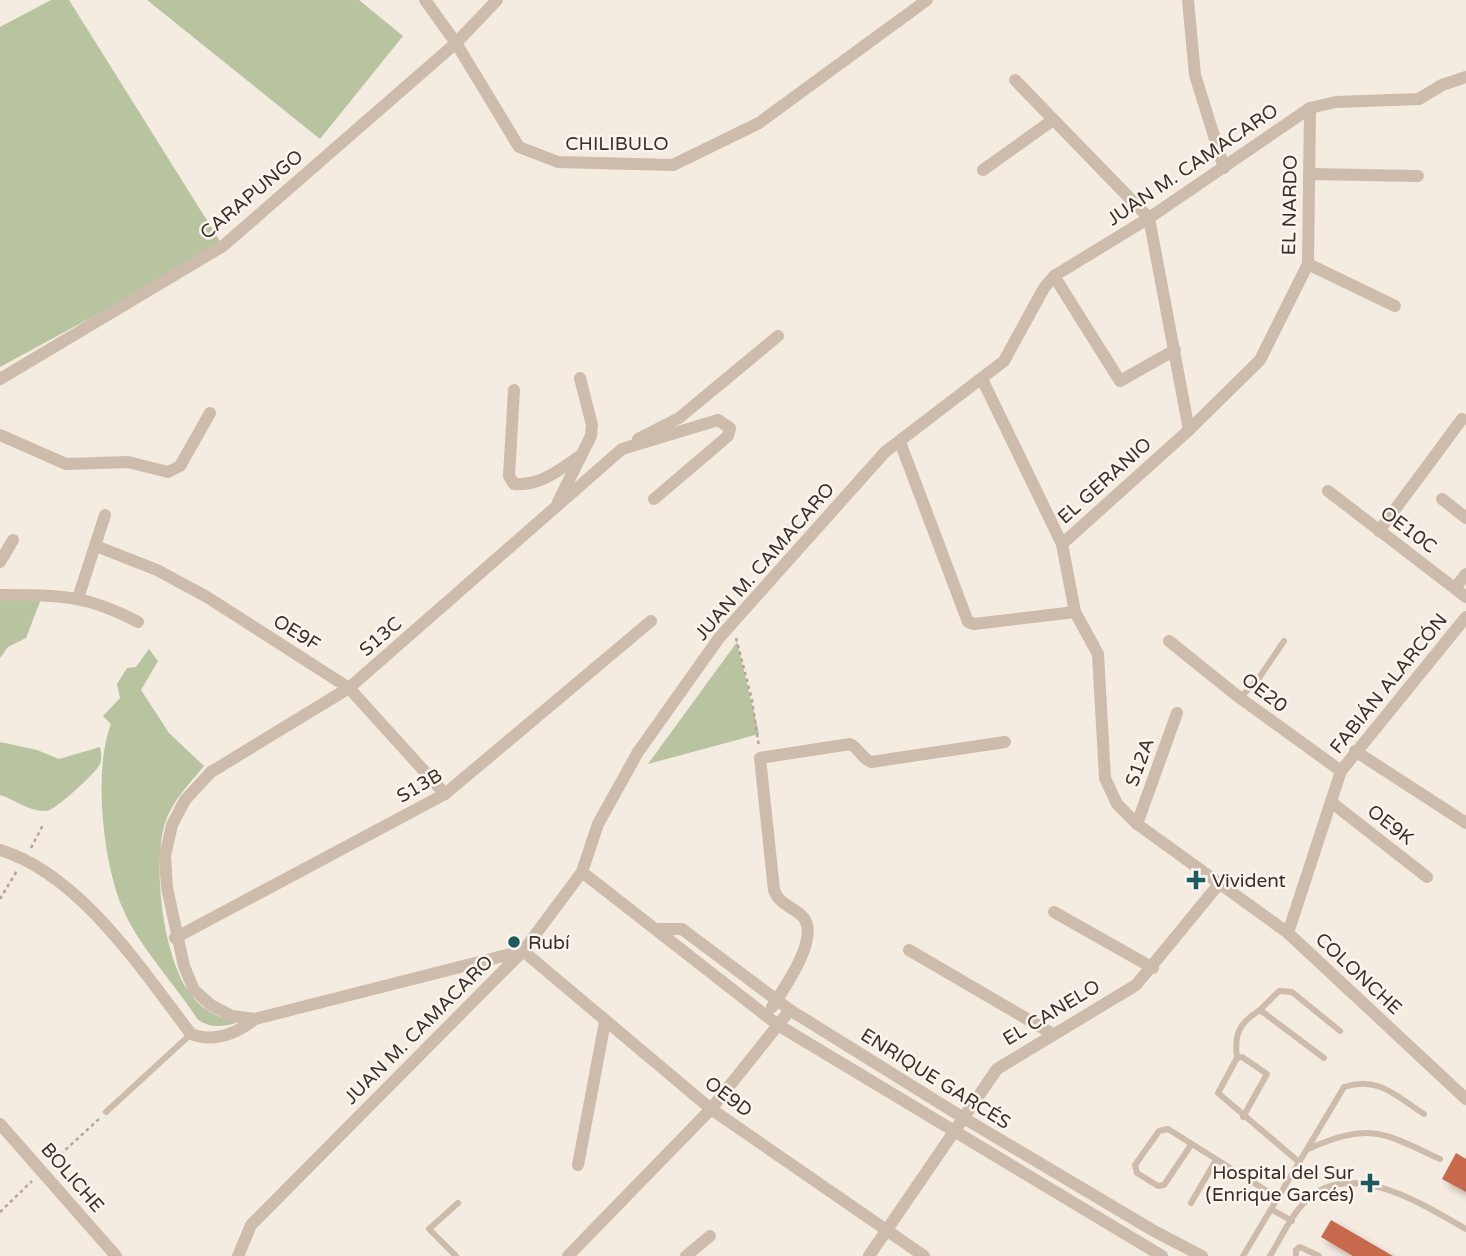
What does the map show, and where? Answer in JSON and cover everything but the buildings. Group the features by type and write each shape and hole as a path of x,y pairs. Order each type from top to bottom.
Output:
{"street":[{"name":"CHILIBULO","path":"425,0 456,43 519,147 558,162 673,164 759,123 927,0"},
{"name":"CARAPUNGO","path":"0,379 223,246 456,43 497,0"},
{"path":"1188,0 1195,75 1224,168"},
{"name":"JUAN M. CAMACARO","path":"238,1256 251,1226 523,951 582,872 598,824 638,752 731,624 885,452 982,379 1010,354 1044,288 1054,276 1149,218 1310,108 1336,102 1419,99 1442,85 1466,77"},
{"path":"1015,80 1149,218 1189,430"},
{"name":"EL NARDO","path":"1189,430 1260,360 1308,264 1310,108"},
{"path":"983,170 1053,120"},
{"path":"1310,174 1418,176"},
{"path":"1308,264 1395,306"},
{"path":"1054,276 1120,381 1175,350"},
{"path":"622,449 679,418 778,335"},
{"path":"555,508 591,436 592,425 579,378"},
{"path":"982,379 1062,544"},
{"path":"514,390 509,477 514,484 529,485 543,480 580,456"},
{"path":"0,435 66,464 128,462 168,472 180,466 210,413"},
{"path":"1379,531 1462,419"},
{"name":"S13C","path":"255,1020 232,1016 211,1005 194,990 175,938 165,856 172,825 185,800 211,772 349,688 622,449 718,420 730,428 728,436 654,499"},
{"name":"EL GERANIO","path":"1189,430 1062,544 1075,612 1098,654 1105,778 1117,804 1137,824 1219,884"},
{"path":"900,442 968,622 974,624 1075,612"},
{"name":"OE10C","path":"1328,491 1466,597"},
{"path":"1442,499 1466,518"},
{"path":"78,597 105,515"},
{"path":"0,562 13,540"},
{"name":"OE9F","path":"96,546 157,570 207,597 349,688 445,794"},
{"path":"1455,588 1466,574"},
{"path":"0,595 78,597 110,607 138,622"},
{"name":"FABIÁN ALARCÓN","path":"1288,933 1340,771 1466,618"},
{"name":"S13B","path":"175,938 445,794 651,621"},
{"name":"OE20","path":"1169,641 1240,698 1340,771"},
{"name":"S12A","path":"1137,824 1177,713"},
{"path":"766,1016 807,944 810,929 803,916 784,904 774,890 760,758 850,744 871,762 1005,742"},
{"path":"1355,751 1464,817"},
{"name":"OE9K","path":"1331,802 1427,877"},
{"path":"0,850 26,858 46,871 117,936 191,1034 215,1038 240,1031 255,1020 523,951"},
{"name":"ENRIQUE GARCÉS","path":"582,872 658,929 778,1026 953,1131 1138,1251 1162,1256"},
{"name":"COLONCHE","path":"1219,884 1288,933 1466,1100"},
{"name":"EL CANELO","path":"869,1256 997,1069 1051,1033 1136,985 1153,968 1219,884"},
{"path":"1054,912 1153,968"},
{"name":"ENRIQUE GARCÉS","path":"658,929 682,929 790,1010 962,1117 1154,1231 1202,1256"},
{"path":"909,950 1051,1033"},
{"name":"OE9D","path":"523,951 711,1109 924,1256"},
{"path":"568,1256 711,1109 790,1010"},
{"path":"578,1165 605,1022"},
{"name":"BOLICHE","path":"0,1124 116,1256"},
{"path":"1138,1251 1154,1231"},
{"path":"686,1256 710,1236"}],"lane":[{"path":"1240,698 1259,678 1284,641"},
{"path":"1300,1162 1243,1117 1217,1090 1237,1058 1234,1038 1243,1023 1279,991 1292,992 1340,1031"},
{"path":"1260,1010 1324,1058"},
{"path":"106,1112 191,1034"},
{"path":"1237,1058 1242,1057 1266,1074 1243,1117"},
{"path":"1243,1256 1344,1087 1356,1083 1378,1085 1424,1114"},
{"path":"1191,1145 1164,1185 1158,1186 1137,1173 1135,1165 1163,1129 1191,1145 1216,1160 1278,1198"},
{"path":"1307,1150 1336,1137 1360,1132 1383,1133 1440,1159"},
{"path":"1191,1203 1216,1160"},
{"path":"1270,1256 1303,1203 1325,1188 1355,1184 1404,1194 1466,1229"},
{"path":"456,1256 429,1229 458,1203"},
{"path":"1272,1209 1292,1221"},
{"path":"1296,1256 1296,1250 1304,1247 1319,1256"}],"path":[{"path":"731,624 752,700 760,758"},
{"path":"0,899 44,823"},
{"path":"0,1212 106,1112"}],"green space":[{"path":"51,0 69,0 223,246 0,367 0,27"},
{"path":"147,0 359,0 403,36 320,139"},
{"path":"41,599 26,638 8,647 0,658 0,600"},
{"path":"737,642 759,734 648,764"},
{"path":"149,649 158,661 141,690 169,733 204,766 168,815 161,841 160,887 167,936 181,979 191,995 206,1009 236,1023 212,1026 198,1020 130,923 110,868 103,817 102,766 111,724 103,716 120,698 117,684 127,668 136,667"},
{"path":"0,742 37,750 59,759 100,747 101,762 91,775 58,805 47,811 34,810 0,795"}],"place":[{"name":"Vivident","path":"1196,880"},
{"name":"Rubí","path":"514,942"},
{"name":"Hospital del Sur (Enrique Garcés)","path":"1370,1183"}]}
